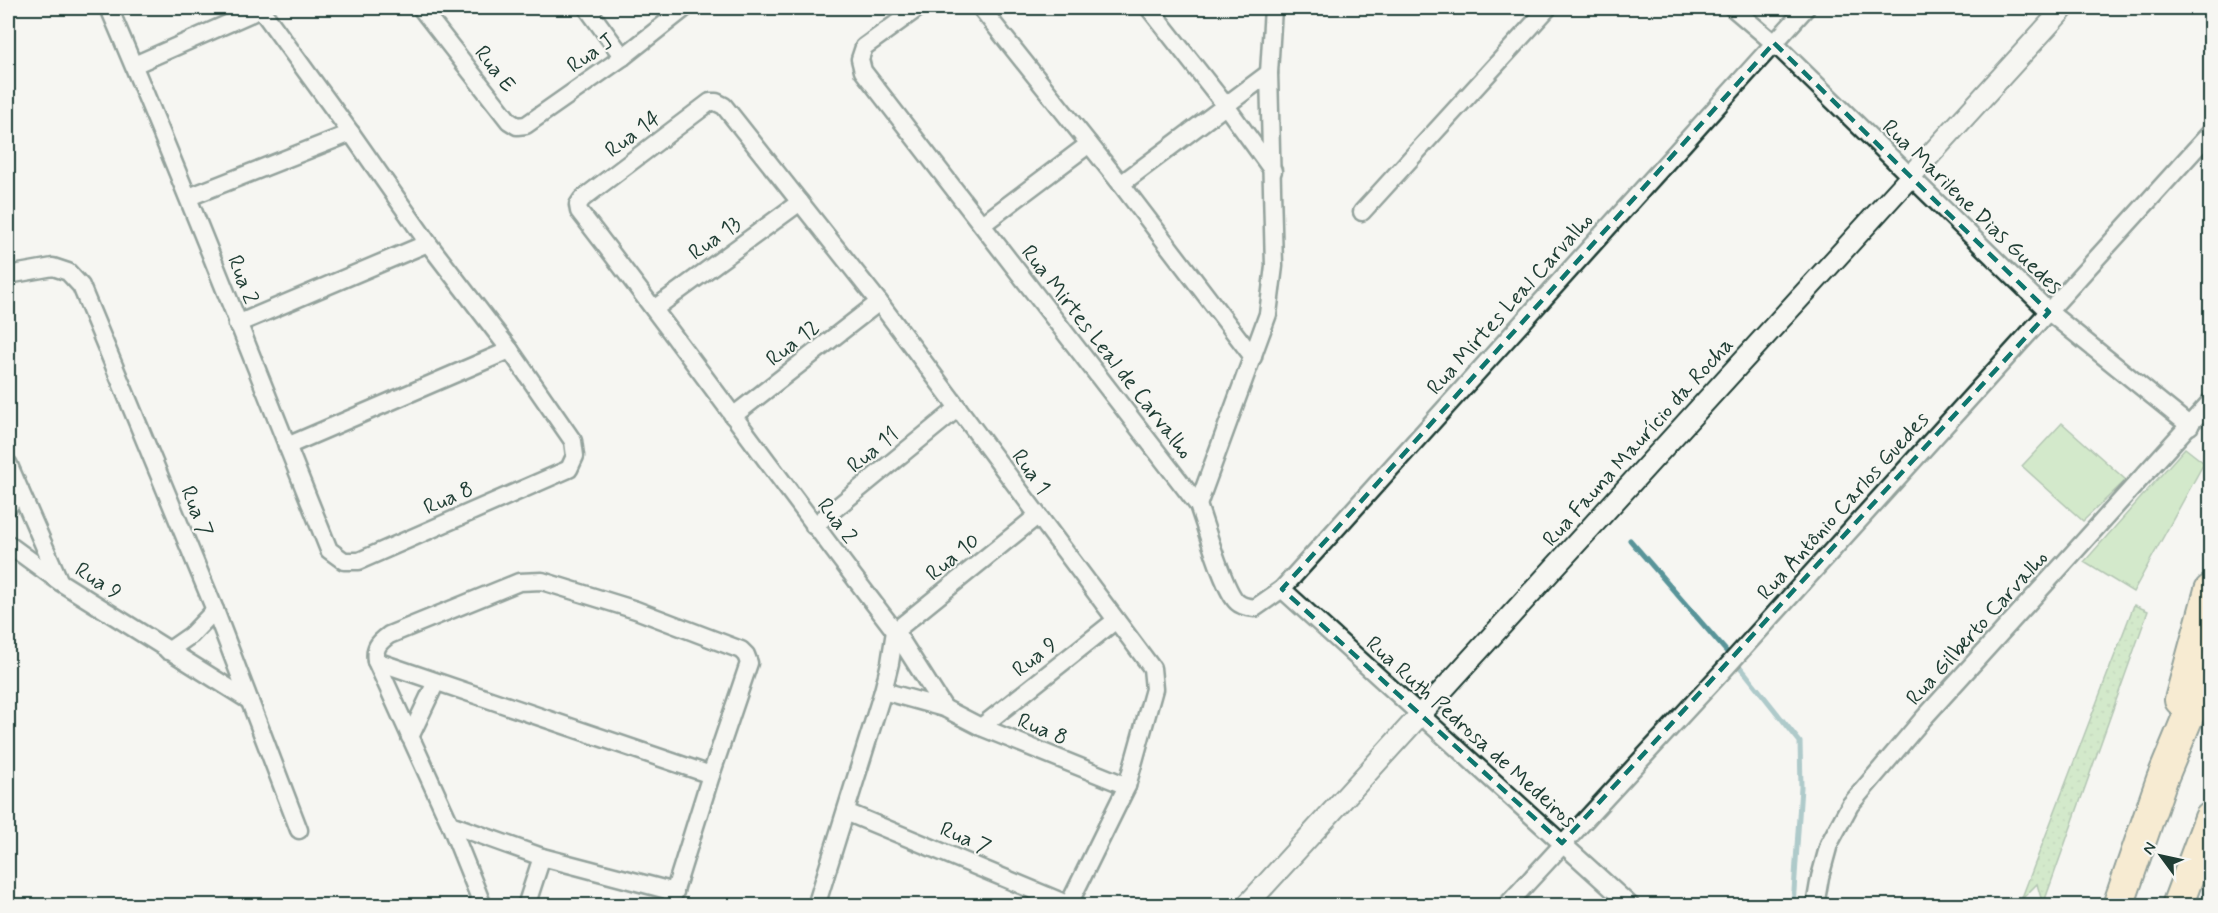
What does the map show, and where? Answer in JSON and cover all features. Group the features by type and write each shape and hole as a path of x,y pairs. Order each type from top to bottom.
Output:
{"highway":[{"path":"2162,779 2182,689 2211,590"},
{"path":"2118,906 2162,779 2199,690 2211,668"},
{"path":"2177,906 2211,818"}],"street":[{"name":"Rua 2","path":"109,8 189,197 237,324 329,550 344,561"},
{"path":"134,65 260,8 428,243 510,350 287,446"},
{"name":"Rua E","path":"421,8 509,121 517,126"},
{"path":"587,8 623,57"},
{"name":"Rua J","path":"517,126 526,125 623,57 685,8"},
{"name":"Rua Mirtes Leal de Carvalho","path":"918,8 864,47 860,59 863,71 1198,505 1222,573 1236,602"},
{"path":"981,8 1121,184 1253,357"},
{"path":"1149,8 1227,105 1273,171"},
{"name":"Rua Mirtes Leal de Carvalho","path":"1198,505 1268,314 1274,266 1269,73 1273,8"},
{"path":"1362,212 1548,8"},
{"name":"Rua Marilene Dias Guedes","path":"1733,8 1774,43 2049,312 2190,426"},
{"name":"Rua Mirtes Leal Carvalho","path":"1236,602 1244,607 1255,608 1282,589 1806,8"},
{"name":"Rua Fauna Maurício da Rocha","path":"1246,906 2064,8"},
{"path":"1121,184 1269,73"},
{"name":"Rua 14","path":"578,205 582,199 710,102 717,102"},
{"name":"Rua 1","path":"717,102 724,106 879,302 1152,668 1155,689 1127,786 1068,905"},
{"path":"189,197 351,133"},
{"name":"Rua Antônio Carlos Guedes","path":"1506,906 1721,673 2211,133"},
{"path":"982,224 1089,144"},
{"name":"Rua 13","path":"654,309 800,202"},
{"name":"Rua 2","path":"578,205 579,211 895,632"},
{"path":"237,324 428,243"},
{"name":"Rua 7","path":"8,276 53,267 68,272 81,286 215,610 299,830"},
{"name":"Rua 12","path":"733,417 879,302"},
{"name":"Rua 8","path":"344,561 359,561 569,469 575,456 573,441 510,350"},
{"name":"Rua Gilberto Carvalho","path":"1815,906 1829,844 1850,805 1923,719 2211,402"},
{"name":"Rua 11","path":"814,526 958,408"},
{"path":"8,463 60,582"},
{"path":"8,507 20,491"},
{"name":"Rua 10","path":"895,632 1037,516"},
{"name":"Rua 9","path":"8,544 60,582 250,701"},
{"path":"450,824 672,899 749,663 747,655 741,650 636,610 542,581 519,582 389,635 380,642 375,651 376,661 450,824 483,906"},
{"name":"Rua Ruth Pedrosa de Medeiros","path":"1282,589 1631,906"},
{"path":"168,651 191,635 215,610"},
{"name":"Rua 9","path":"981,727 1116,620"},
{"path":"816,906 883,691 895,632"},
{"path":"895,632 944,708"},
{"path":"376,661 711,775"},
{"path":"410,737 436,682"},
{"name":"Rua 8","path":"883,691 944,708 981,727 1127,786"},
{"name":"Rua 7","path":"846,812 1068,905"},
{"path":"526,906 542,856"}],"highlighted area":[{"path":"1774,43 2049,312 1562,843 1282,589"}],"green space":[{"path":"2062,423 2126,480 2083,521 2022,466"},
{"path":"2185,448 2204,463 2133,592 2084,562"},
{"path":"2134,605 2148,611 2043,905 2037,884 2021,900"}],"waterway":[{"path":"1630,540 1746,674 1800,742 1801,787 1793,906"}]}
